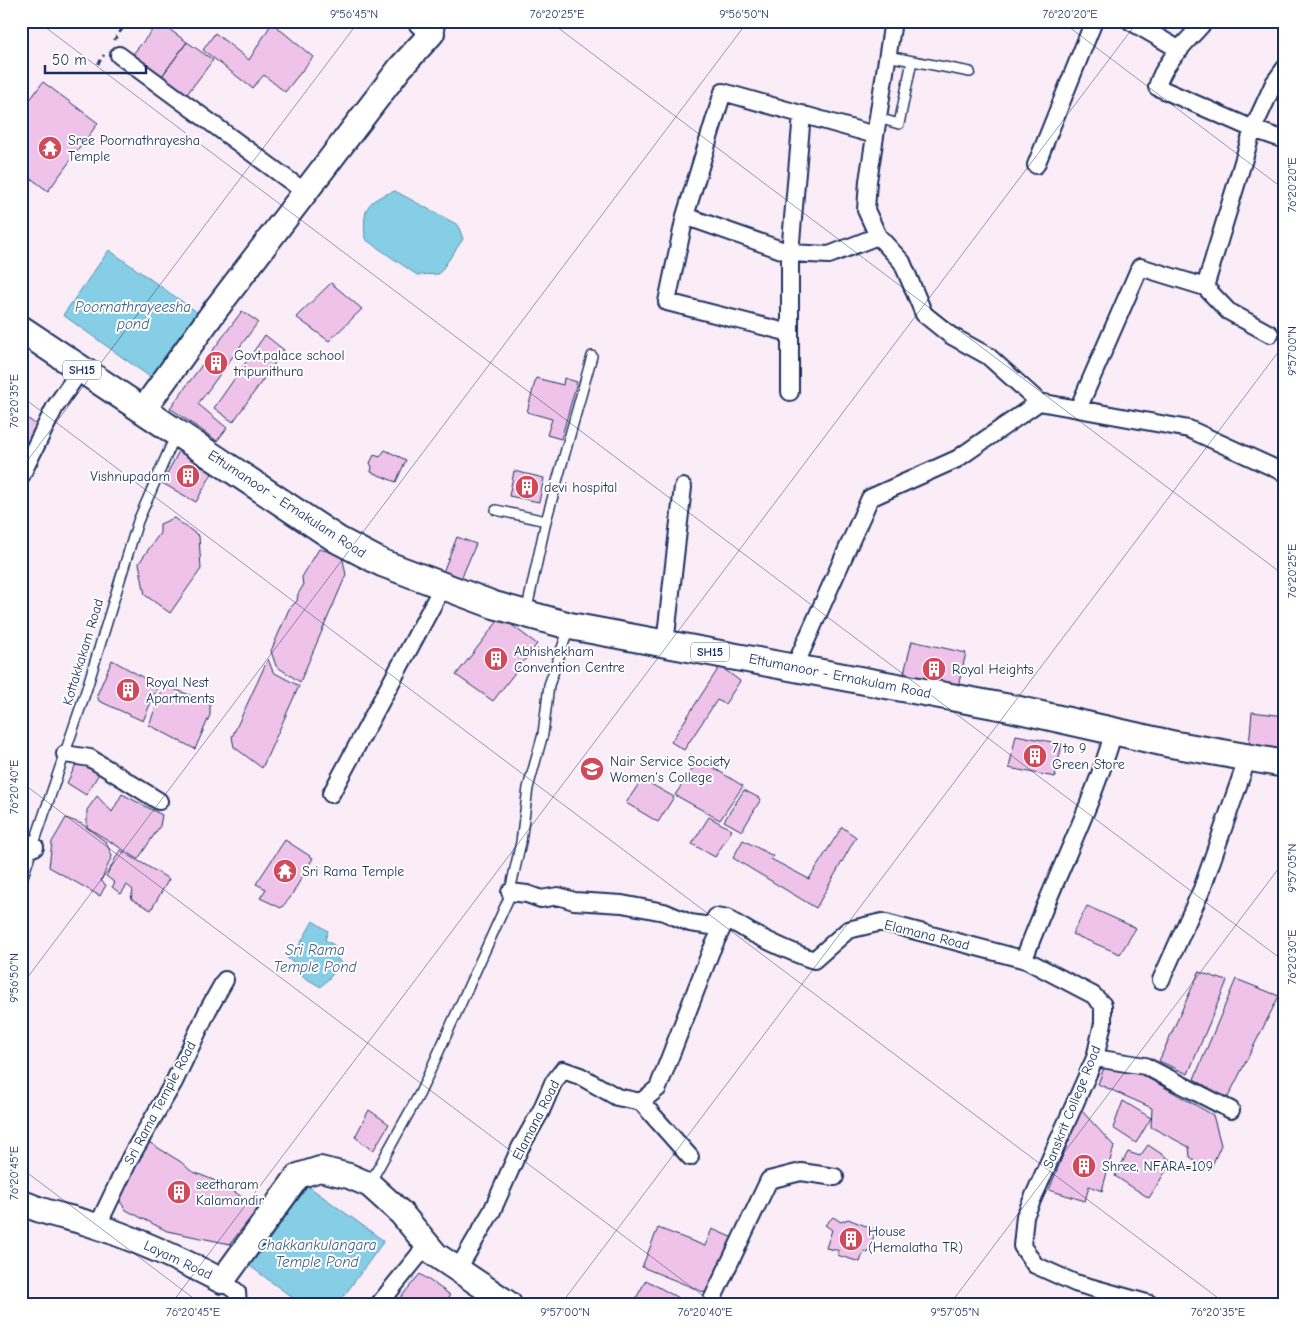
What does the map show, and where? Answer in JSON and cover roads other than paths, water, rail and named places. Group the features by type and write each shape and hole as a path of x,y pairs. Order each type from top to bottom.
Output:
{"main road":[{"name":"Ettumanoor - Ernakulam Road","path":"21,329 353,549 494,605 570,626 756,659 794,668 1010,708 1114,731 1285,764"}],"street":[{"path":"893,21 876,126 866,210 878,236 902,262 924,314 950,335 988,356 1039,402 1189,429 1285,473"},
{"path":"1036,165 1094,21"},
{"path":"1130,21 1180,50"},
{"path":"1206,21 1164,70 1157,87 1285,140"},
{"path":"143,410 216,309 431,25"},
{"path":"120,55 305,192"},
{"path":"1205,287 1254,128 1274,83 1285,68"},
{"path":"790,333 667,302 685,216 723,92 802,114 876,126"},
{"path":"790,392 790,254 802,114"},
{"path":"685,216 790,254 829,255 878,236"},
{"path":"1078,409 1140,267 1205,287 1228,311 1270,334"},
{"path":"21,476 55,407 81,369"},
{"path":"794,668 870,498 956,458 1039,402"},
{"path":"665,644 683,486"},
{"path":"331,794 443,586"},
{"path":"1026,960 1026,954 1049,893 1101,773 1114,731"},
{"path":"65,754 90,758 159,801"},
{"path":"1161,980 1202,889 1248,757"},
{"path":"510,892 527,894 541,899 558,896 574,900 622,904 664,912 690,923 710,926 716,917 727,918 711,951 658,1088 640,1102 690,1157"},
{"name":"Elamana Road","path":"727,918 737,925 794,953 814,960 848,930 882,922 1026,960"},
{"name":"Sanskrit College Road","path":"1026,960 1093,995 1103,1004 1103,1023 1095,1058 1025,1216 1022,1246 1036,1265 1075,1283 1150,1304"},
{"name":"Sri Rama Temple Road","path":"97,1227 131,1156 174,1082 208,1010 225,980"},
{"path":"1095,1058 1144,1066 1232,1110"},
{"name":"Elamana Road","path":"458,1269 492,1211 520,1148 542,1111 553,1083 563,1070 580,1076 617,1097 640,1102"},
{"name":"Layam Road","path":"21,1202 35,1209 97,1227 155,1248 222,1280 298,1176 320,1169 349,1176 370,1185 402,1213 436,1255 509,1304"},
{"path":"710,1304 769,1180 800,1172 835,1177"},
{"path":"379,1304 428,1245"},
{"path":"222,1280 237,1292 238,1304"}],"lane":[{"path":"887,56 970,72"},
{"path":"876,126 899,124 912,61"},
{"path":"526,613 546,521 592,356"},
{"name":"Kottakkakam Road","path":"21,882 28,843 65,754 138,521 176,432"},
{"path":"496,510 546,521"},
{"path":"370,1185 420,1093 504,909 510,892 521,842 528,788 543,734 549,685 570,626"}],"water":[{"path":"395,191 458,225 463,239 439,274 417,275 365,239 365,220 368,207 377,198"},
{"name":"Poornathrayeesha pond","path":"109,250 204,317 157,382 63,315"},
{"name":"Sri Rama Temple Pond","path":"313,921 328,931 325,940 334,945 337,958 342,964 321,987 296,973 295,963 287,958 294,946 297,949"},
{"name":"Chakkankulangara Temple Pond","path":"308,1186 384,1241 338,1304 301,1304 250,1266"}],"place":[{"name":"Sree Poornathrayesha Temple","path":"50,148"},
{"name":"Govt.palace school tripunithura","path":"216,363"},
{"name":"Vishnupadam","path":"188,476"},
{"name":"devi hospital","path":"527,487"},
{"name":"Abhishekham Convention Centre","path":"496,659"},
{"name":"Royal Heights","path":"934,669"},
{"name":"Royal Nest Apartments","path":"128,690"},
{"name":"7 to 9 Green Store","path":"1035,756"},
{"name":"Nair Service Society Women's College","path":"592,769"},
{"name":"Sri Rama Temple","path":"285,871"},
{"name":"Shree, NFARA=109","path":"1084,1166"},
{"name":"seetharam Kalamandir","path":"179,1192"},
{"name":"House (Hemalatha TR)","path":"851,1239"}]}
